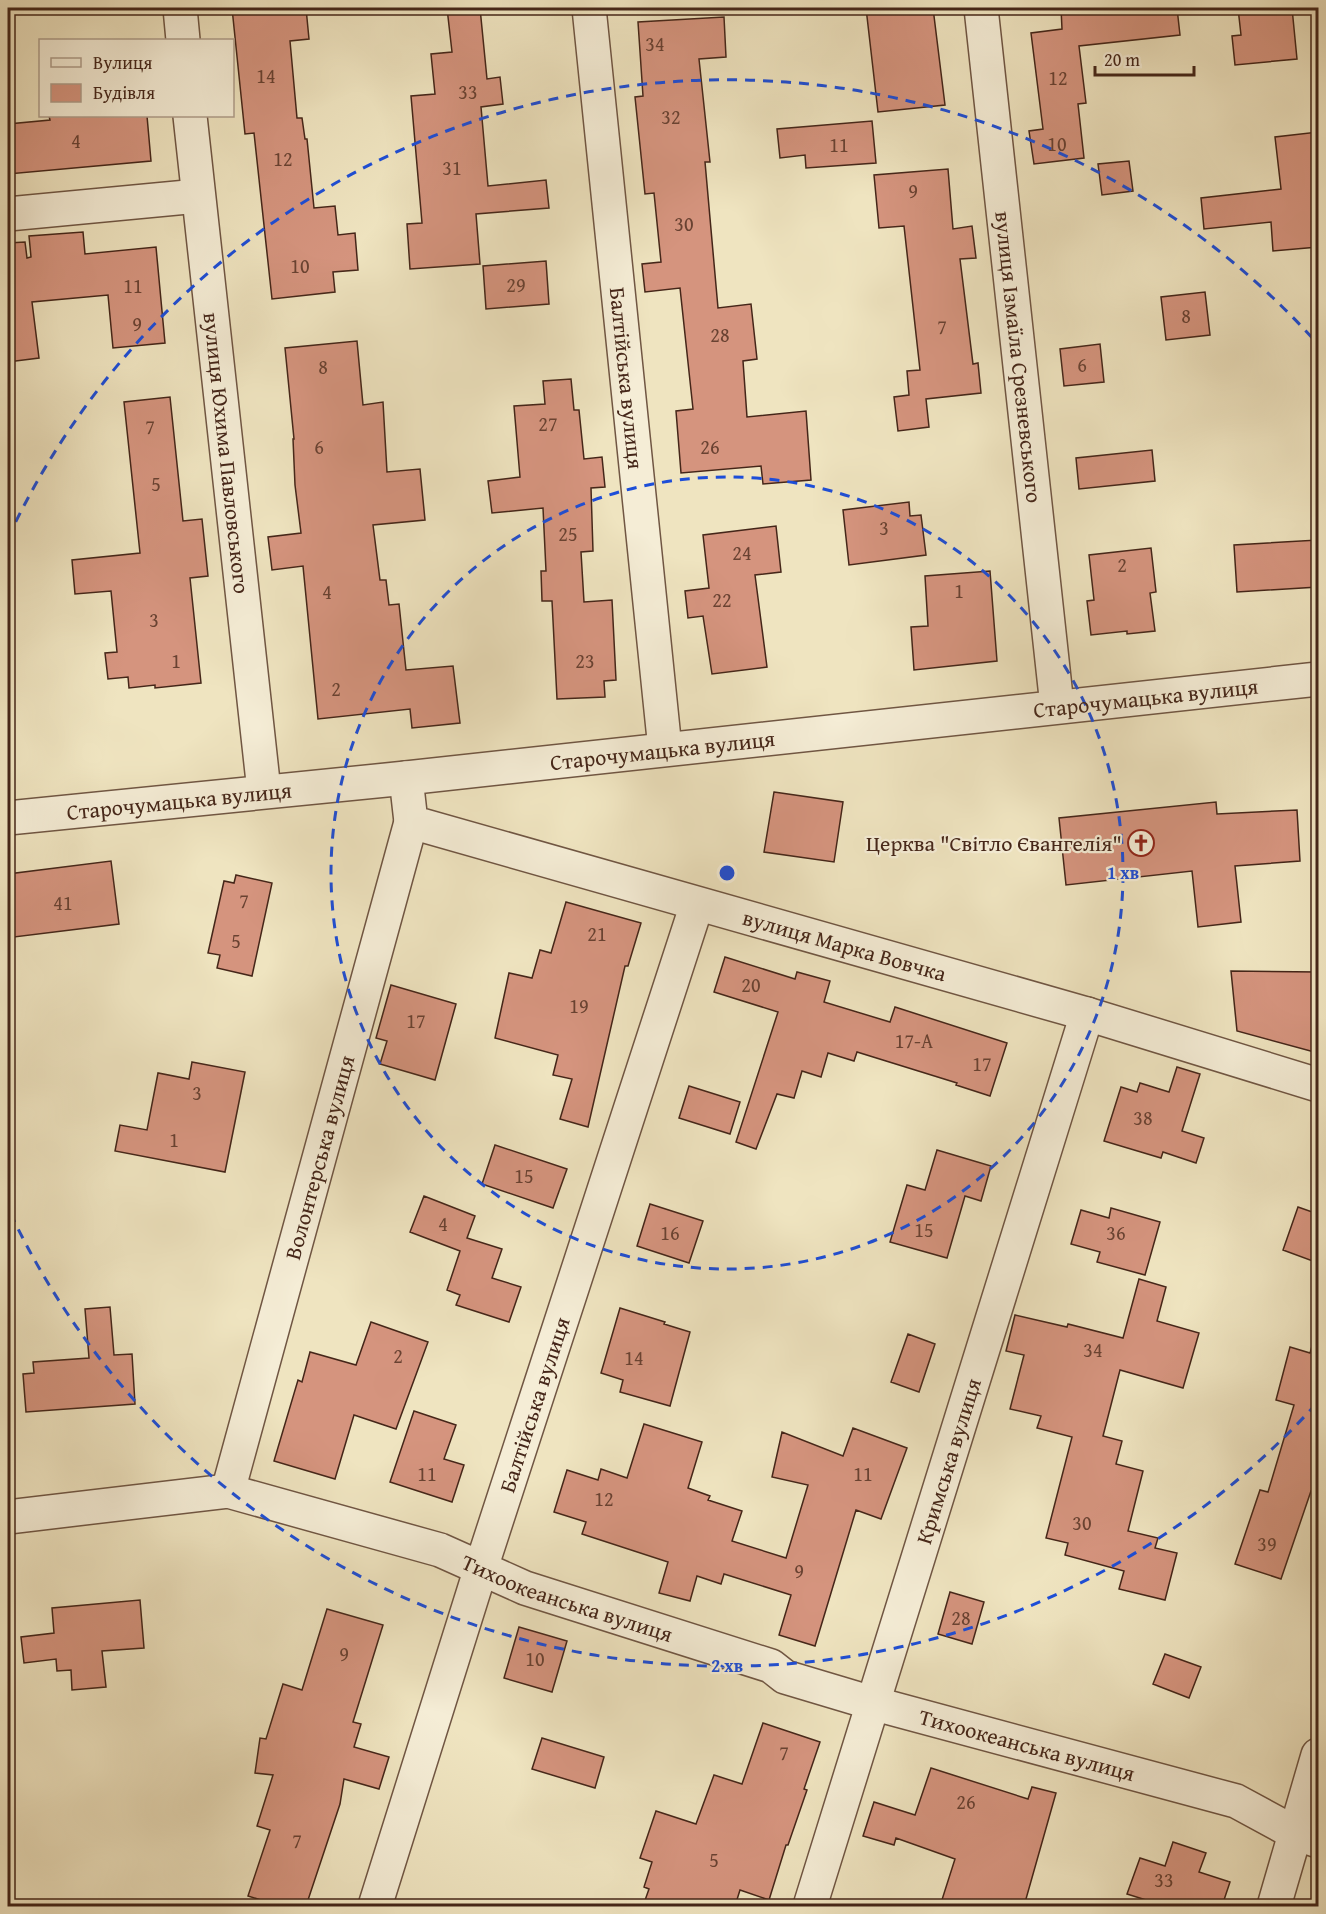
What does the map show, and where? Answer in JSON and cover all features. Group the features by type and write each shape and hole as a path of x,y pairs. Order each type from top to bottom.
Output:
{"street":[{"path":"180,8 183,39"},
{"name":"Балтійська вулиця","path":"589,8 665,749"},
{"name":"вулиця Ізмаїла Срезневського","path":"981,8 1057,706"},
{"name":"вулиця Юхима Павловського","path":"190,117 264,791"},
{"path":"8,214 198,196"},
{"name":"Старочумацька вулиця","path":"8,818 406,778 1318,679"},
{"path":"406,778 411,822"},
{"name":"вулиця Марка Вовчка","path":"411,822 1087,1014 1318,1085"},
{"name":"Волонтерська вулиця","path":"228,1491 411,822"},
{"name":"Балтійська вулиця","path":"375,1906 481,1568 697,904"},
{"name":"Кримська вулиця","path":"810,1906 1087,1014"},
{"name":"Тихоокеанська вулиця","path":"8,1517 228,1491 440,1550 525,1588 771,1666 785,1677 872,1703 1236,1802 1307,1837"},
{"path":"1274,1906 1307,1837 1318,1755"}],"building":[{"path":"232,8 306,8 309,39 290,41 297,118 302,118 305,139 307,139 314,208 335,206 338,235 355,233 358,270 333,272 335,292 272,299 254,133 245,134"},
{"path":"447,8 480,8 487,79 500,77 503,104 481,107 488,186 546,180 549,208 476,214 480,264 410,269 407,224 422,223 411,96 435,94 431,54 452,52"},
{"path":"866,8 933,8 945,105 878,112"},
{"path":"1061,8 1177,8 1180,35 1079,46 1086,103 1078,104 1084,158 1034,164 1029,131 1043,129 1031,33 1062,29"},
{"path":"1238,8 1292,8 1297,59 1235,65 1232,36 1241,35"},
{"path":"724,17 726,57 699,59 710,162 705,162 718,308 751,304 757,359 743,361 747,417 806,411 811,480 763,484 761,466 681,473 676,411 693,409 680,288 645,292 642,264 661,262 654,193 645,194 635,97 643,96 638,22"},
{"path":"49,117 147,117 151,161 8,174 8,124 50,120"},
{"path":"872,121 876,163 806,168 805,155 780,158 777,129"},
{"path":"1318,132 1318,247 1273,251 1271,222 1204,229 1201,198 1281,189 1275,137"},
{"path":"1129,161 1133,191 1102,195 1098,164"},
{"path":"948,169 953,229 972,226 976,258 960,259 973,364 978,363 981,393 926,399 929,427 898,431 894,397 909,395 907,371 920,370 904,226 879,228 874,175"},
{"path":"83,232 85,254 156,247 165,343 113,348 108,295 32,302 39,358 8,362 8,243 25,242 27,258 31,257 29,236"},
{"path":"546,261 549,304 486,309 483,266"},
{"path":"1205,292 1210,335 1166,340 1161,297"},
{"path":"357,341 363,405 383,402 387,472 420,469 425,520 373,525 380,580 386,580 389,605 399,604 406,670 453,666 460,723 412,728 410,709 318,719 303,566 272,570 268,537 301,533 295,485 294,439 285,348"},
{"path":"1100,344 1104,382 1064,386 1060,349"},
{"path":"571,379 574,410 579,410 584,459 602,457 605,487 591,488 593,551 581,552 584,602 612,600 616,680 604,681 605,697 557,699 552,601 542,601 541,571 546,571 543,508 492,513 488,481 520,477 514,406 545,404 543,381"},
{"path":"170,397 183,521 202,519 208,576 190,578 201,683 155,688 155,685 129,688 128,677 108,679 105,653 117,652 111,591 75,594 72,560 140,553 124,402"},
{"path":"1152,450 1155,481 1079,489 1076,458"},
{"path":"909,502 910,516 921,515 926,555 849,565 843,510"},
{"path":"776,526 781,572 755,575 767,667 712,674 703,616 688,618 685,591 709,588 703,535"},
{"path":"1318,540 1318,587 1237,592 1234,545"},
{"path":"1151,548 1156,592 1150,593 1155,631 1091,635 1087,601 1094,600 1089,555"},
{"path":"990,571 997,661 914,670 911,627 928,626 925,576"},
{"path":"774,792 843,802 834,862 764,852"},
{"name":"Церква \"Світло Євангелія\"","path":"1216,802 1217,814 1297,810 1300,861 1235,866 1241,922 1198,927 1192,871 1066,885 1059,818"},
{"path":"111,861 119,924 14,937 8,874"},
{"path":"236,875 272,883 252,976 217,968 220,955 208,953 224,881 234,883"},
{"path":"566,902 641,923 628,966 625,966 588,1127 560,1119 572,1079 553,1075 558,1055 495,1038 509,973 532,978 540,950 551,953"},
{"path":"725,957 795,979 797,972 830,981 824,1002 890,1022 895,1007 1007,1043 990,1096 956,1085 957,1083 857,1052 854,1061 828,1053 821,1077 802,1071 794,1098 777,1094 756,1149 736,1142 778,1012 714,992"},
{"path":"1231,971 1318,972 1318,1053 1237,1031"},
{"path":"391,985 456,1004 435,1080 380,1064 387,1041 376,1038"},
{"path":"192,1062 245,1072 225,1172 115,1151 120,1125 147,1130 158,1073 189,1079"},
{"path":"1177,1067 1200,1074 1182,1131 1204,1138 1196,1163 1163,1152 1161,1158 1104,1141 1121,1087 1137,1092 1140,1083 1169,1092"},
{"path":"689,1086 740,1102 730,1134 679,1118"},
{"path":"495,1145 567,1169 553,1208 482,1184"},
{"path":"937,1150 991,1166 981,1201 965,1196 947,1258 890,1242 907,1185 925,1190"},
{"path":"424,1196 475,1216 467,1238 502,1249 492,1278 521,1287 509,1322 456,1305 460,1295 447,1290 460,1251 410,1232"},
{"path":"650,1204 703,1221 689,1263 637,1246"},
{"path":"1298,1207 1318,1214 1318,1263 1283,1250"},
{"path":"1111,1208 1160,1222 1145,1275 1097,1262 1100,1252 1071,1244 1081,1210 1109,1218"},
{"path":"1139,1279 1166,1287 1157,1321 1199,1333 1183,1388 1120,1370 1103,1436 1122,1441 1116,1464 1143,1471 1128,1531 1158,1538 1155,1548 1177,1553 1165,1600 1119,1589 1124,1571 1065,1555 1068,1543 1046,1538 1072,1437 1037,1428 1041,1416 1010,1409 1024,1355 1006,1351 1015,1315 1067,1327 1068,1324 1123,1338"},
{"path":"110,1307 114,1355 132,1354 135,1404 26,1412 23,1374 34,1373 33,1362 89,1358 85,1309"},
{"path":"620,1308 690,1332 670,1406 620,1392 623,1380 601,1373"},
{"path":"371,1322 428,1342 396,1429 354,1415 335,1479 274,1461 298,1380 302,1382 310,1352 356,1365"},
{"path":"908,1334 935,1344 919,1392 891,1382"},
{"path":"1312,1346 1318,1347 1318,1493 1311,1491 1281,1579 1235,1564 1260,1490 1268,1492 1294,1405 1276,1400 1290,1347 1310,1353"},
{"path":"414,1411 456,1425 444,1459 464,1465 452,1502 390,1482"},
{"path":"644,1424 702,1442 688,1488 710,1496 708,1500 742,1511 732,1541 786,1558 808,1485 772,1477 782,1432 843,1456 853,1428 907,1448 881,1519 856,1510 815,1646 779,1635 791,1595 724,1574 721,1584 697,1576 690,1601 659,1593 668,1562 582,1534 586,1522 554,1512 567,1470 598,1480 601,1469 627,1478"},
{"path":"950,1592 984,1602 972,1644 938,1634"},
{"path":"140,1600 144,1648 102,1651 106,1687 72,1690 71,1670 57,1671 56,1659 24,1663 21,1637 54,1633 52,1608"},
{"path":"327,1609 383,1625 353,1722 361,1724 354,1747 389,1757 379,1789 344,1779 340,1804 306,1906 280,1906 248,1896 270,1830 257,1826 273,1775 255,1773 260,1738 266,1739 283,1684 302,1690"},
{"path":"519,1627 567,1641 552,1692 504,1678"},
{"path":"1165,1654 1201,1667 1189,1698 1153,1684"},
{"path":"763,1723 820,1742 804,1789 807,1790 788,1845 786,1845 769,1900 740,1890 735,1906 643,1906 649,1889 644,1887 652,1862 640,1858 656,1811 696,1824 714,1775 742,1784"},
{"path":"542,1738 604,1757 595,1788 532,1769"},
{"path":"931,1768 1028,1799 1032,1787 1056,1793 1024,1906 940,1906 955,1859 896,1838 894,1845 863,1836 874,1802 915,1815"},
{"path":"1173,1842 1206,1853 1199,1872 1230,1882 1222,1906 1165,1906 1127,1894 1140,1858 1165,1866"}],"place":[{"name":"Церква \"Світло Євангелія\"","path":"1141,843"}]}
